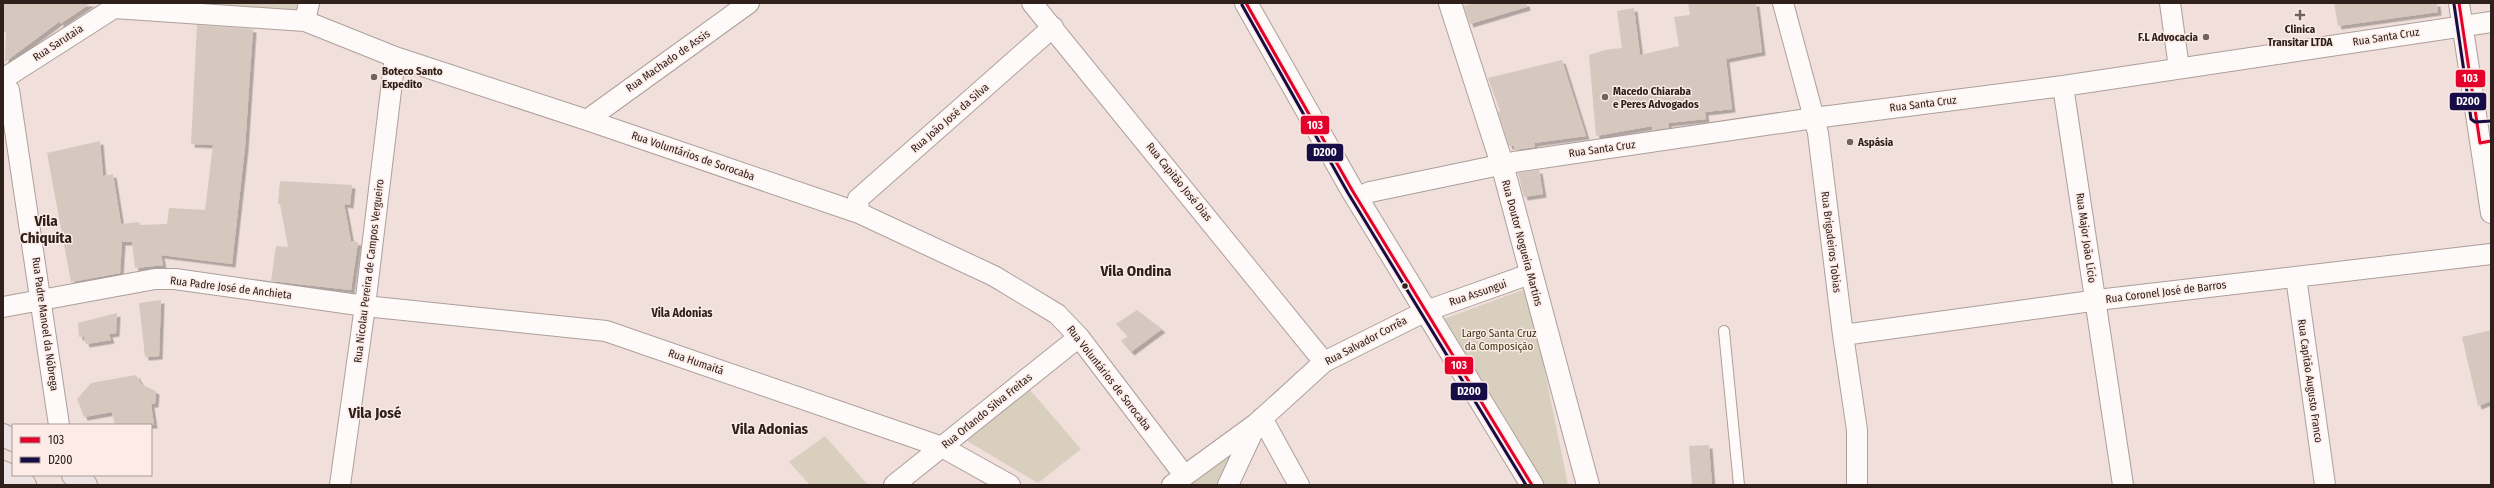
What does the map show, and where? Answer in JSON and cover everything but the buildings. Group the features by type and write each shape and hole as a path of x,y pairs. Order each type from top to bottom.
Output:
{"main road":[{"path":"1246,3 1359,200 1532,485"},
{"name":"Rua Doutor Nogueira Martins","path":"1450,3 1502,164 1531,278 1588,485"},
{"path":"3,434 12,439"},
{"path":"3,472 25,485"}],"street":[{"name":"Rua Machado de Assis","path":"587,120 749,3"},
{"name":"Rua Capitão José Dias","path":"1032,3 1324,362"},
{"name":"Rua Brigadeiros Tobias","path":"1784,3 1818,133 1843,335 1857,430 1857,485"},
{"path":"2170,3 2179,68"},
{"path":"2459,3 2461,25 2491,213"},
{"name":"Rua Voluntários de Sorocaba","path":"113,5 307,12 395,57 587,120 859,213 994,276 1057,314 1079,337 1178,480"},
{"name":"Rua Sarutaia","path":"3,79 113,5"},
{"name":"Rua Santa Cruz","path":"1359,200 1361,196 1370,192 1502,164 1814,118 2063,86 2461,25 2491,22"},
{"name":"Rua João José da Silva","path":"859,213 858,199 1053,27"},
{"name":"Rua Nicolau Pereira de Campos Vergueiro","path":"340,485 365,306 395,57"},
{"name":"Rua Padre Manoel da Nóbrega","path":"3,83 9,90 42,300 59,424"},
{"name":"Rua Major João Lício","path":"2063,86 2123,485"},
{"name":"Rua Coronel José de Barros","path":"1843,335 2095,300 2491,254"},
{"name":"Rua Capitão Augusto Franco","path":"2296,277 2325,485"},
{"name":"Rua Assungui","path":"1428,315 1437,314 1528,281 1531,278"},
{"name":"Rua Padre José de Anchieta","path":"3,307 155,279 175,279 365,306"},
{"name":"Rua Humaitá","path":"365,306 606,331 942,447 1010,485"},
{"name":"Rua Salvador Corrêa","path":"1178,480 1237,448 1259,421 1324,362 1428,315"},
{"name":"Rua Orlando Silva Freitas","path":"894,485 1079,337"},
{"path":"1259,421 1299,485"},
{"path":"1228,485 1237,448"}],"lane":[{"path":"1724,331 1739,485"}],"green space":[{"path":"148,3 300,3 296,13"},
{"name":"Largo Santa Cruz da Composição","path":"1528,288 1568,485 1541,485 1441,320"},
{"path":"1030,390 1081,449 1038,483 967,441"},
{"path":"825,436 868,485 810,485 789,462"},
{"path":"1231,448 1236,458 1222,485 1184,485"}],"transit line":[{"name":"103","path":"1246,3 1352,190 1532,485"},
{"name":"103","path":"2459,3 2480,143 2491,141"},
{"name":"D200","path":"2454,4 2471,119 2475,122 2491,121"},
{"name":"D200","path":"1242,5 1348,193 1526,485"}],"place":[{"name":"Clinica Transitar LTDA","path":"2300,15"},
{"name":"F.L Advocacia","path":"2206,37"},
{"name":"Boteco Santo Expedito","path":"374,77"},
{"name":"Macedo Chiaraba e Peres Advogados","path":"1605,97"},
{"name":"Aspásia","path":"1850,142"}],"district":[{"name":"Vila Chiquita","path":"46,230"},
{"name":"Vila Ondina","path":"1136,271"},
{"name":"Vila Adonias","path":"682,313"},
{"name":"Vila José","path":"375,413"},
{"name":"Vila Adonias","path":"770,429"}]}
